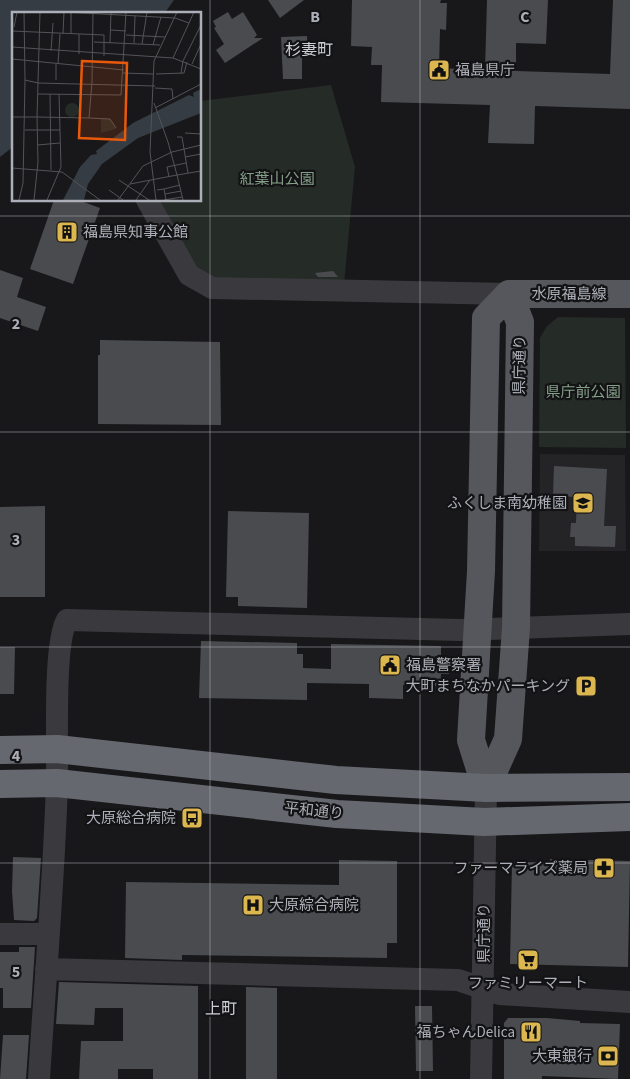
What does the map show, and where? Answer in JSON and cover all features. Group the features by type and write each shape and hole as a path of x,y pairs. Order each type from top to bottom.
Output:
{"highway":[{"path":"0,750 57,749 336,780 486,788 630,787"},
{"name":"平和通り","path":"0,784 57,783 337,814 484,822 630,817"}],"main road":[{"name":"水原福島線","path":"509,294 630,294"},
{"name":"県庁通り","path":"509,294 520,322 516,628 508,739 486,788 471,740 478,630 486,318 509,294"}],"street":[{"path":"148,201 189,275 212,288 509,294"},
{"path":"39,1079 57,783 61,633 67,620 478,630 630,624"},
{"name":"県庁通り","path":"482,1079 484,822 486,788"},
{"path":"0,934 48,934"},
{"path":"46,969 458,980 500,994 630,1002"}],"shaded area":[{"path":"0,0 174,0 165,12 12,12 12,148 0,157"},
{"name":"ふくしま南幼稚園","path":"540,454 625,455 626,551 539,551"}],"green space":[{"name":"紅葉山公園","path":"331,85 355,167 344,284 216,280 195,268 157,201 201,201 201,101"},
{"name":"県庁前公園","path":"558,317 625,318 626,448 539,447 540,338 547,326"}],"building":[{"path":"268,0 304,0 280,18"},
{"path":"352,0 441,0 440,3 447,3 446,30 440,29 439,68 485,70 487,0 548,0 546,44 516,43 516,71 610,74 613,0 630,0 630,109 535,106 534,144 488,143 490,105 381,102 382,65 371,65 372,47 351,46"},
{"path":"228,12 232,19 243,12 257,35 254,38 263,38 225,63 216,50 224,44 214,28 216,27 213,21"},
{"path":"307,36 308,53 302,54 302,79 283,79 281,37"},
{"name":"福島県知事公館","path":"54,201 81,201 100,208 73,284 30,269"},
{"path":"0,270 23,278 17,297 46,307 38,331 0,318"},
{"path":"333,271 338,277 318,277 315,273"},
{"path":"100,340 220,342 221,425 98,424 98,355 100,355"},
{"path":"554,466 607,469 604,526 616,526 615,547 575,546 575,537 570,537 571,523 576,523 577,497 553,496"},
{"path":"45,506 45,597 0,597 0,507"},
{"path":"228,511 309,513 307,608 238,606 238,597 226,597"},
{"path":"201,641 297,643 297,654 303,654 303,668 331,669 331,644 441,646 441,656 449,656 449,674 441,674 440,686 403,685 403,699 369,698 369,684 307,683 307,700 199,698"},
{"path":"0,647 15,647 14,694 0,694"},
{"path":"13,857 41,858 37,918 34,921 14,920 12,891"},
{"path":"550,859 630,861 628,967 510,964 512,863 550,864"},
{"path":"339,860 397,861 397,943 387,943 387,958 182,955 182,960 125,958 126,882 339,885"},
{"path":"19,947 35,947 31,1008 3,1008 3,988 0,988 0,952 19,952"},
{"path":"59,982 198,986 198,1079 153,1079 153,1069 118,1069 118,1079 79,1079 81,1041 123,1041 123,1008 95,1008 94,1025 56,1024"},
{"path":"246,987 277,988 277,1079 246,1079"},
{"path":"415,1006 432,1006 433,1071 416,1071"},
{"path":"508,1018 547,1018 580,1021 580,1023 620,1024 618,1079 542,1076 542,1079 504,1079 504,1023"},
{"path":"3,1035 29,1035 26,1079 0,1079"}],"place":[{"name":"福島県庁","path":"439,70"},
{"name":"福島県知事公館","path":"67,232"},
{"name":"ふくしま南幼稚園","path":"583,503"},
{"name":"福島警察署","path":"390,665"},
{"name":"大町まちなかパーキング","path":"586,686"},
{"name":"大原総合病院","path":"192,818"},
{"name":"ファーマライズ薬局","path":"604,868"},
{"name":"大原綜合病院","path":"253,905"},
{"name":"ファミリーマート","path":"528,960"},
{"name":"福ちゃんDelica","path":"531,1032"},
{"name":"大東銀行","path":"608,1056"}],"district":[{"name":"杉妻町","path":"309,50"},
{"name":"上町","path":"221,1009"}]}
